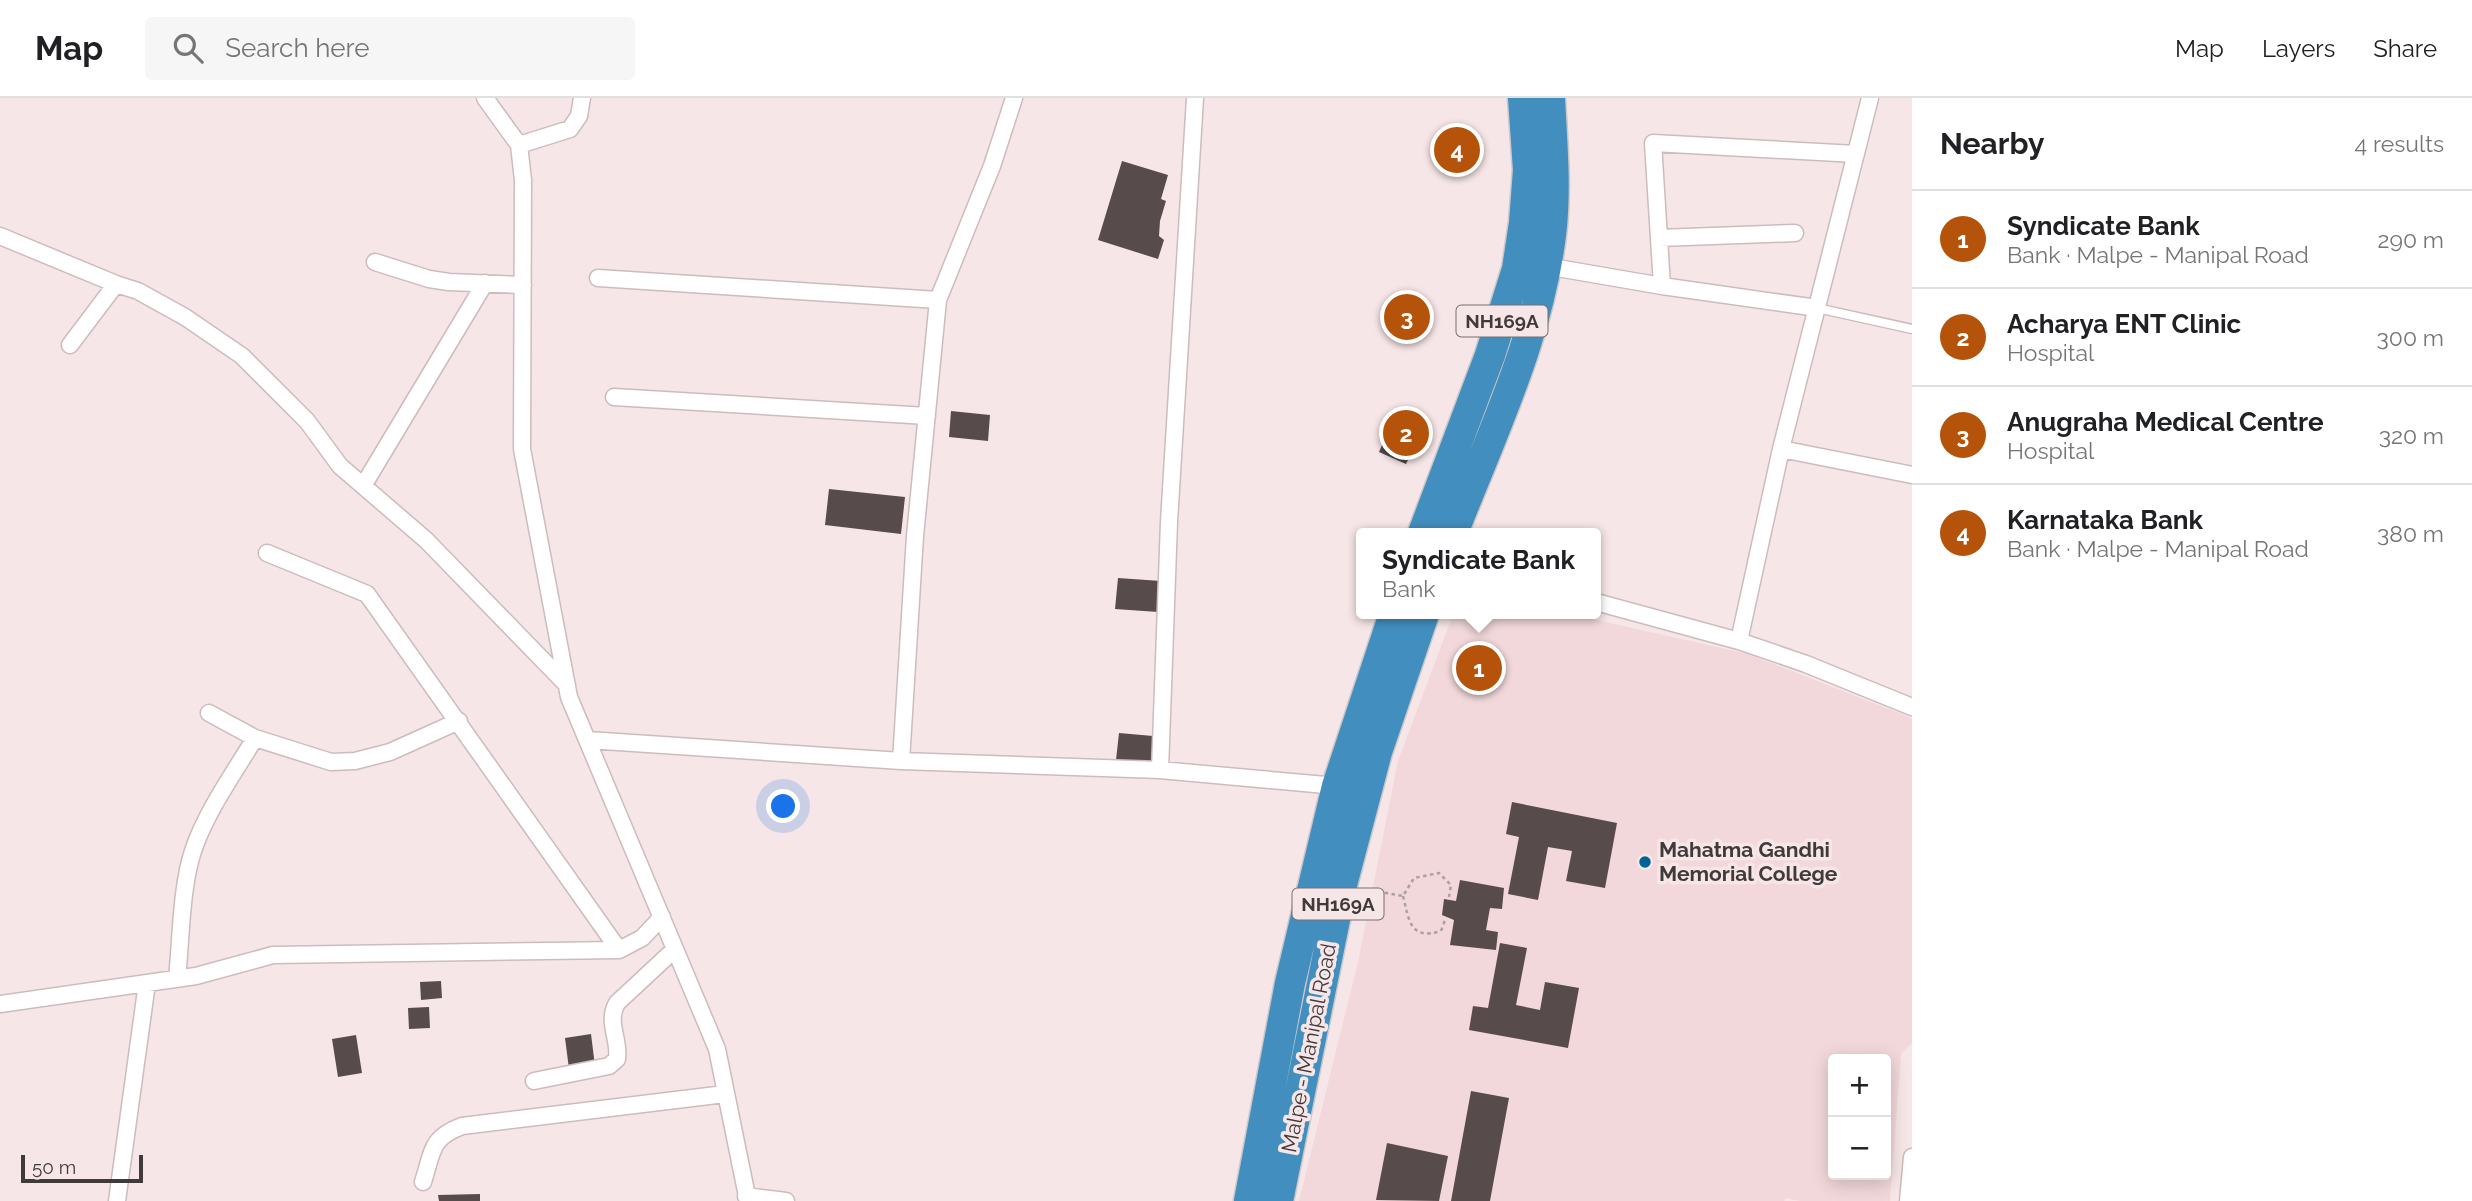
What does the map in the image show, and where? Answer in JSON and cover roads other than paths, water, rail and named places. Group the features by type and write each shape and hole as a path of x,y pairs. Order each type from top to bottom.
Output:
{"highway":[{"name":"NH169A","path":"1425,528 1490,355 1517,269 1528,170 1523,98"},
{"name":"NH169A","path":"1455,528 1525,349 1537,311 1552,224 1550,98"},
{"name":"Malpe - Manipal Road","path":"1266,1191 1290,983 1337,786 1392,619"},
{"name":"Malpe - Manipal Road","path":"1266,1191 1377,751 1422,619"}],"street":[{"path":"485,98 519,145 523,180 523,449 569,697 716,1049 747,1199 786,1201"},
{"path":"519,145 570,130 579,116 582,98"},
{"path":"901,761 915,536 938,300 992,166 1014,98"},
{"path":"1160,770 1169,522 1195,98"},
{"path":"1739,641 1781,449 1870,98"},
{"path":"1662,286 1653,143 1856,154"},
{"path":"1659,238 1795,233"},
{"path":"0,236 138,291 185,317 242,356 307,421 340,466 426,540 567,685"},
{"path":"375,262 429,279 523,285"},
{"path":"1546,266 1817,308"},
{"path":"598,278 938,300"},
{"path":"363,486 485,283"},
{"path":"70,345 116,284"},
{"path":"614,397 927,415"},
{"path":"1781,449 1912,475"},
{"path":"267,553 366,594 459,721 619,950"},
{"path":"1601,603 1739,641 1806,664 1912,707"},
{"path":"209,713 255,738 331,762 355,761 390,752 459,721"},
{"path":"177,979 187,873 192,853 199,835 255,738"},
{"path":"588,740 901,761 1160,770 1337,786"},
{"path":"0,1004 196,976 273,955 619,950 642,938 662,918"},
{"path":"534,1081 609,1066 617,1059 612,1012 617,1003 675,949"},
{"path":"117,1201 147,983"},
{"path":"423,1182 436,1142 446,1132 462,1126 725,1094"},
{"path":"1910,1195 1912,1157"}],"lane":[{"path":"1817,308 1912,329"}],"place":[{"name":"Karnataka Bank","path":"1457,150"},
{"name":"Anugraha Medical Centre","path":"1407,317"},
{"name":"Acharya ENT Clinic","path":"1406,433"},
{"name":"Syndicate Bank","path":"1479,668"},
{"name":"Mahatma Gandhi Memorial College","path":"1645,862"}]}
